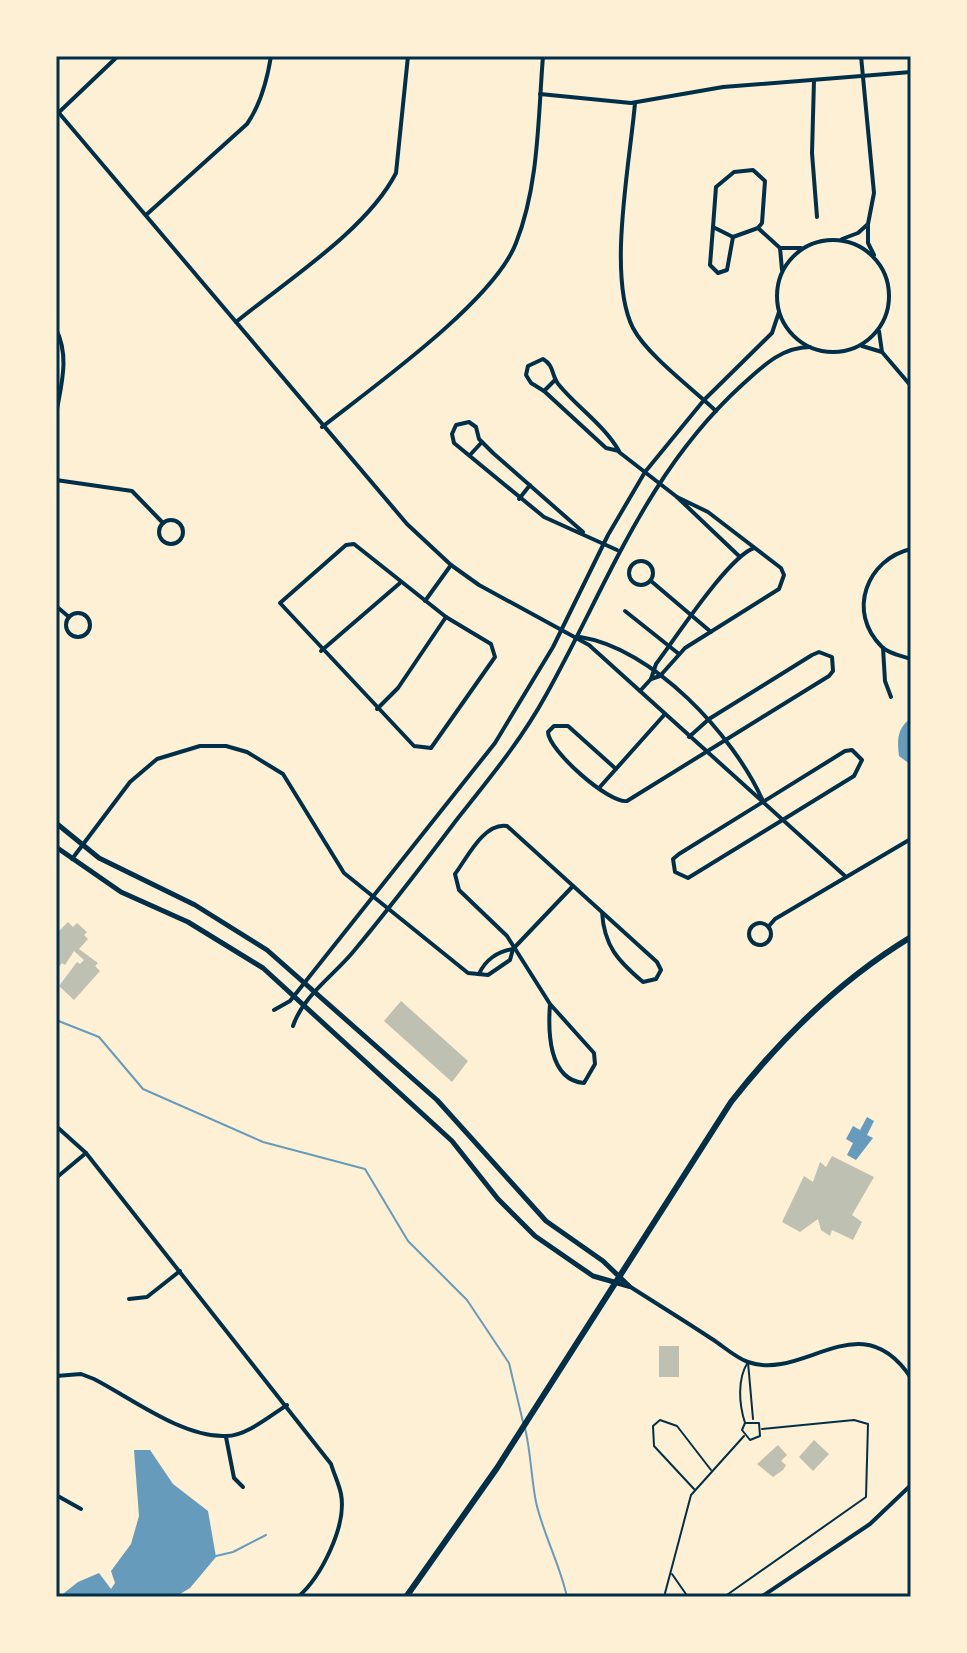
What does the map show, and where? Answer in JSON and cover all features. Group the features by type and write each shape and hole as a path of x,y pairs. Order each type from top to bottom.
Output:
{"main road":[{"path":"56,823 82,845 128,875 236,928 303,982 437,1100 546,1221 629,1286"},
{"path":"56,847 121,892 227,944 293,995 452,1141 498,1199 535,1236 593,1276 615,1285 629,1286"},
{"path":"406,1597 497,1468 702,1143 763,1061 840,987 911,937"}],"street":[{"path":"118,56 58,114 322,427 407,524 451,565 500,597 562,629 592,639 660,676 709,719 727,740 763,801"},
{"path":"146,215 247,124 256,112 268,79 271,56"},
{"path":"235,323 353,226 390,186 396,173 408,56"},
{"path":"322,427 403,364 479,296 516,245 532,184 543,56"},
{"path":"293,1026 303,1004 387,908 516,742 578,636 619,550 658,483 716,411 788,349 810,347 835,352 860,346 879,329 889,306 890,293 888,280 868,243 874,193 861,56"},
{"path":"540,94 635,103 723,87 911,72"},
{"path":"814,79 812,153 817,217"},
{"path":"635,103 621,267 622,295 634,331 716,411"},
{"path":"713,227 733,237 758,228 762,223 765,181 753,170 727,176 716,187 710,265 718,273 727,270 733,237"},
{"path":"841,240 858,233 868,224"},
{"path":"758,228 780,248 804,248 828,240 841,240 854,243 875,258"},
{"path":"780,248 779,312 786,326 810,347"},
{"path":"782,273 804,248"},
{"path":"274,1010 293,995 373,899 495,743 562,629 604,543 645,472 704,400 772,333 779,312"},
{"path":"56,329 64,355 56,414"},
{"path":"879,329 882,352 911,386"},
{"path":"860,346 882,352"},
{"path":"619,451 606,448 528,380 526,370 531,362 547,361 555,380 619,451 677,497 739,556"},
{"path":"544,391 555,380"},
{"path":"583,532 482,442 473,424 456,425 452,434 454,443 519,499 544,517 619,550"},
{"path":"470,455 482,442"},
{"path":"56,480 132,491 163,523"},
{"path":"519,499 530,485"},
{"path":"640,691 651,679 660,676 679,654 779,589 783,583 781,568 708,512 677,497"},
{"path":"170,520 180,525 180,540 169,544 162,540 158,533 163,523 170,520"},
{"path":"350,544 362,547 400,583 446,617 491,644 495,657 437,745 425,749 414,746 377,709 280,603 285,594 350,544"},
{"path":"651,679 652,670 739,556 754,548"},
{"path":"891,697 885,681 883,648 869,622 864,594 871,574 884,559 911,549"},
{"path":"637,561 648,563 653,569 651,581 644,585 632,581 631,566 637,561"},
{"path":"425,601 451,565"},
{"path":"651,581 694,614 711,632"},
{"path":"321,651 400,583"},
{"path":"56,606 69,617"},
{"path":"625,611 679,654"},
{"path":"76,613 87,617 90,624 88,632 78,637 70,634 66,627 69,617 76,613"},
{"path":"377,709 398,688 446,617"},
{"path":"578,636 845,876"},
{"path":"883,648 911,659"},
{"path":"616,769 568,726 554,726 548,732 548,741 612,800 627,801 829,676 834,663 832,657 819,652 812,655 709,719 689,737"},
{"path":"599,788 665,714"},
{"path":"72,860 142,769 178,751 226,746 264,760 283,774 344,873 468,973 488,975 510,960 513,949 573,886"},
{"path":"845,751 859,755 861,766 854,776 688,878 675,872 673,859 679,854 763,801 845,751"},
{"path":"550,1004 549,1026 554,1059 575,1081 584,1083 595,1064 594,1053 550,1004 507,936 454,882 455,874 488,830 499,825 507,826 573,886 602,912 657,962 661,970 656,979 643,982 616,959 607,943 602,912"},
{"path":"769,926 845,876 910,842 911,829"},
{"path":"762,923 769,926 772,937 768,943 757,945 751,940 752,926 762,923"},
{"path":"479,974 489,960 503,950 513,949"},
{"path":"56,1126 86,1153 331,1464 341,1495 341,1511 326,1562 317,1578 298,1597"},
{"path":"56,1178 86,1153"},
{"path":"129,1299 147,1297 180,1271"},
{"path":"629,1286 748,1362 780,1363 851,1343 874,1347 892,1357 911,1378"},
{"path":"56,1376 81,1374 180,1426 226,1437 248,1429 287,1405"},
{"path":"226,1437 234,1478 243,1487"},
{"path":"764,1596 870,1524 911,1485"},
{"path":"56,1495 81,1509"}],"lane":[{"path":"748,1362 753,1420 762,1429"},
{"path":"664,1597 695,1490 744,1436 741,1372 748,1362"},
{"path":"695,1490 654,1446 653,1426 660,1420 677,1426 712,1470"},
{"path":"745,1423 753,1420"},
{"path":"724,1597 866,1497 868,1424 854,1420 762,1429"},
{"path":"744,1436 756,1440 762,1429"},
{"path":"671,1574 688,1597"}],"water":[{"path":"911,718 911,765 899,756 898,745 901,730"},
{"path":"867,1117 874,1121 867,1135 873,1138 856,1160 847,1155 853,1143 846,1139 853,1126 860,1130"},
{"path":"134,1450 150,1450 173,1484 208,1511 216,1557 190,1588 175,1597 59,1597 78,1582 99,1573 111,1589 115,1583 111,1571 131,1544 139,1516"}],"building":[{"path":"68,922 73,927 77,923 87,932 84,935 88,939 79,949 98,963 95,966 100,971 74,1000 59,986 77,962 80,964 84,960 74,951 65,965 62,963 56,971 59,936 56,928 59,931"},
{"path":"401,1001 468,1061 452,1082 384,1021"},
{"path":"832,1156 874,1177 852,1215 862,1222 853,1240 832,1230 830,1236 821,1230 818,1219 800,1232 782,1222 804,1176 813,1182 820,1162 826,1167"},
{"path":"659,1346 679,1346 679,1377 659,1377"},
{"path":"814,1440 829,1454 813,1471 799,1457"},
{"path":"778,1445 787,1455 781,1461 786,1465 773,1477 757,1464"}],"waterway":[{"path":"56,1020 99,1037 143,1089 263,1142 365,1169 408,1241 467,1300 509,1363 523,1422"},
{"path":"525,1428 536,1502 567,1597"},
{"path":"216,1556 233,1552 266,1535"}]}
